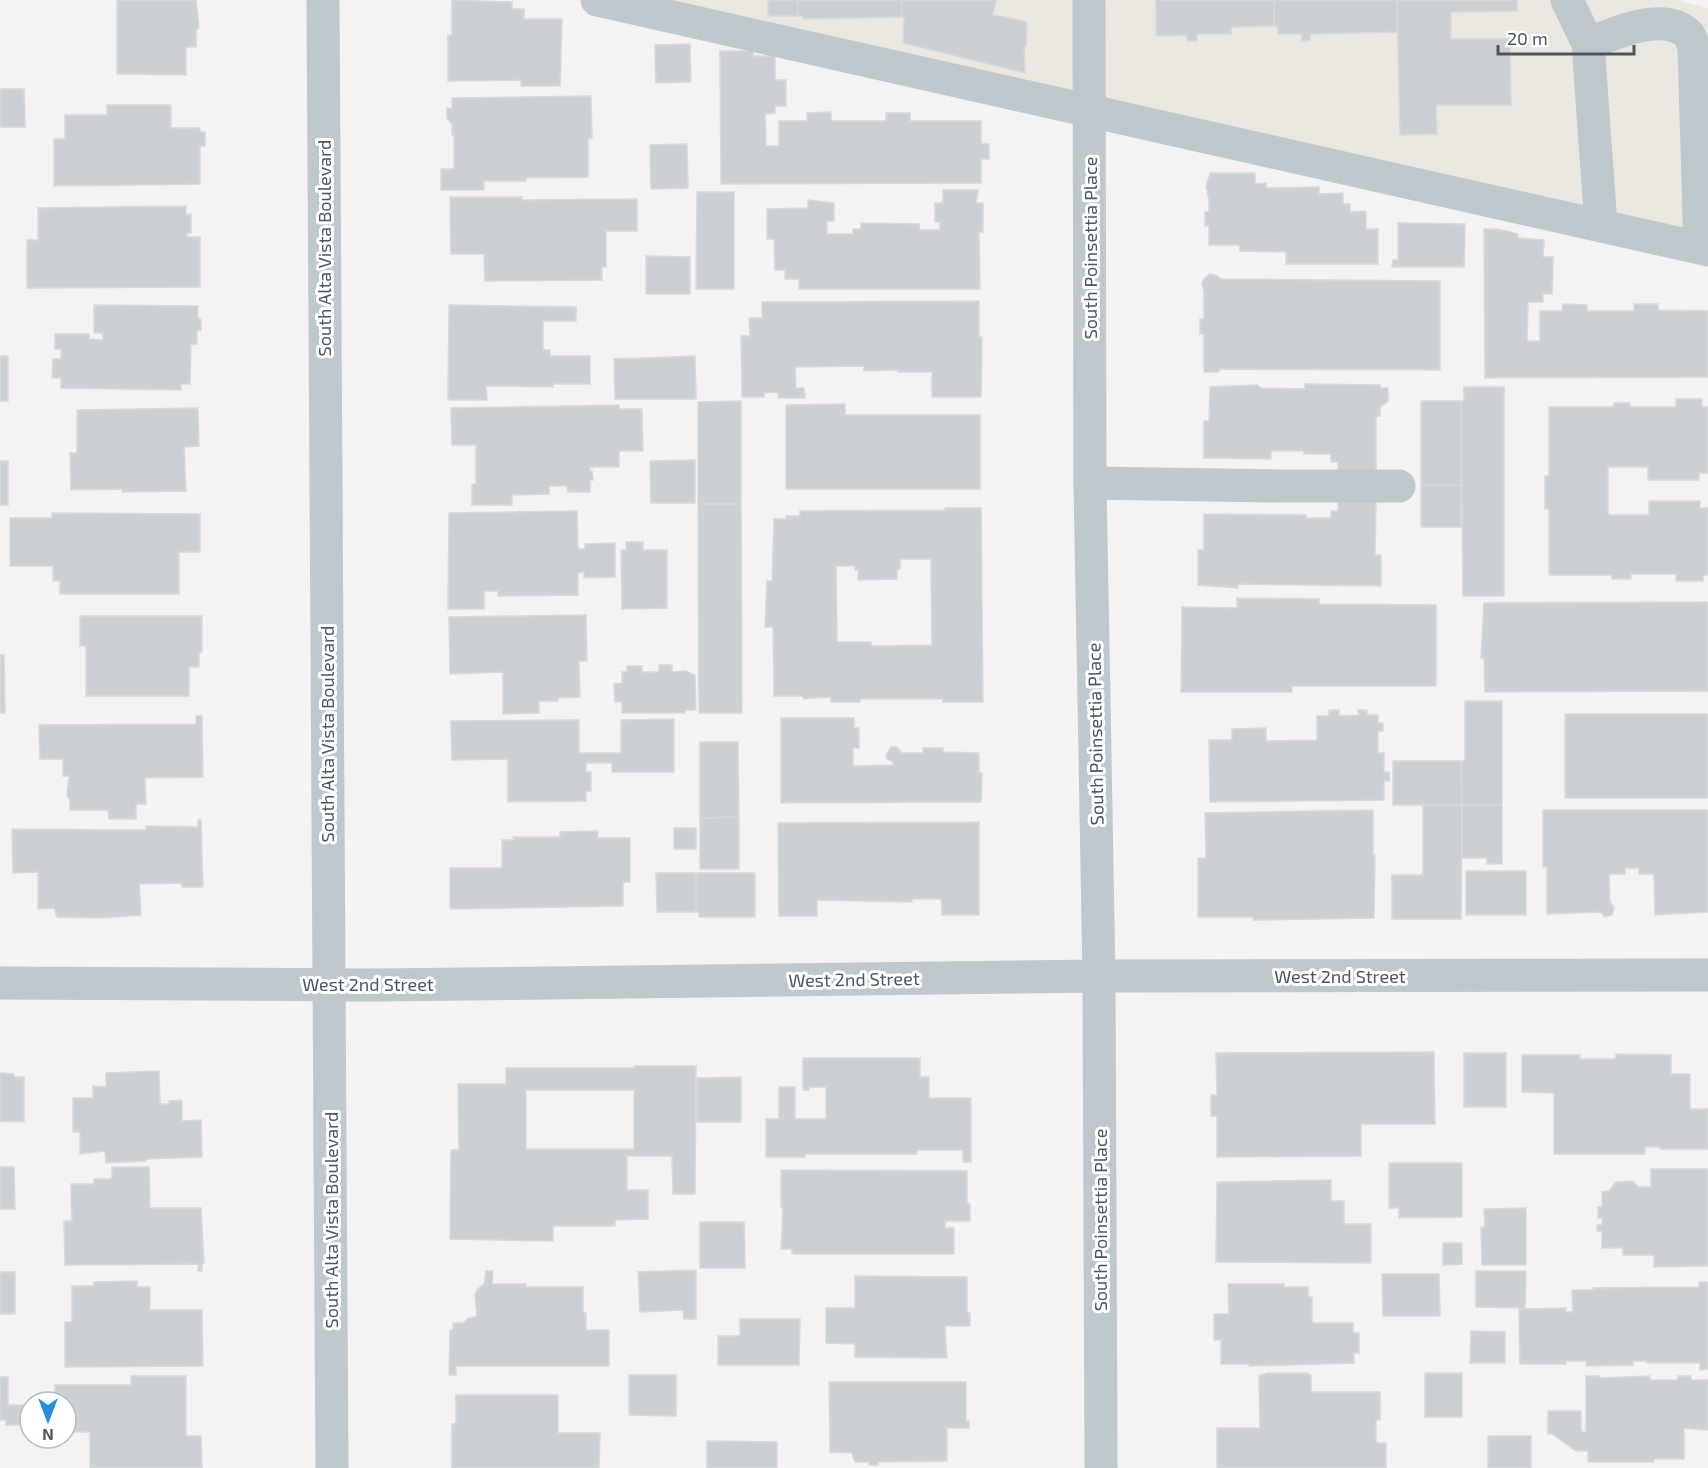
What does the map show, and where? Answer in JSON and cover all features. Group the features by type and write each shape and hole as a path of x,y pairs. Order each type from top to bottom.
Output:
{"street":[{"name":"South Alta Vista Boulevard","path":"323,0 332,1468"},
{"path":"597,0 1704,249 1694,47 1689,34 1676,26 1648,24 1588,44"},
{"name":"South Poinsettia Place","path":"1089,0 1090,483 1099,976 1101,1468"},
{"path":"1567,0 1588,44 1601,226"},
{"path":"1090,483 1399,486"},
{"name":"West 2nd Street","path":"0,983 329,985 1099,976 1708,975"}],"shaded area":[{"path":"580,0 1676,0 1708,8 1708,251"}],"building":[{"path":"117,0 196,0 199,27 196,31 196,47 186,47 186,75 117,74"},
{"path":"452,0 512,2 512,9 524,9 524,19 562,19 560,86 521,86 521,80 448,81 448,35 452,35"},
{"path":"768,0 798,0 798,16 768,16"},
{"path":"798,0 902,0 902,17 803,19 803,16 798,16"},
{"path":"902,0 996,0 993,15 1027,23 1026,46 1024,46 1025,73 903,43"},
{"path":"1156,0 1274,0 1274,26 1231,27 1231,34 1197,34 1197,41 1187,41 1187,35 1156,36"},
{"path":"1274,0 1397,0 1397,32 1310,34 1310,41 1302,41 1302,34 1278,34 1278,26 1274,26"},
{"path":"1397,0 1517,0 1517,11 1451,12 1451,39 1510,39 1511,105 1436,105 1437,134 1400,135"},
{"path":"690,44 691,82 656,83 655,45"},
{"path":"720,51 753,51 753,56 775,56 775,80 786,80 786,106 775,106 775,113 765,114 766,146 779,146 779,121 807,121 807,113 831,112 831,121 886,121 886,113 910,113 910,121 981,121 981,144 989,144 989,159 981,159 981,183 721,184"},
{"path":"0,89 24,89 25,127 0,127"},
{"path":"591,96 592,138 588,138 588,177 484,181 484,190 441,190 441,169 454,169 454,135 452,135 452,124 447,118 447,108 452,109 452,98"},
{"path":"107,105 171,105 171,128 200,128 200,132 205,132 205,146 200,146 200,184 54,186 54,139 65,139 65,115 107,115"},
{"path":"687,144 688,188 651,189 650,145"},
{"path":"1210,173 1255,173 1255,184 1266,183 1266,188 1319,187 1319,194 1343,193 1343,204 1350,204 1350,212 1366,211 1366,229 1378,229 1378,264 1286,264 1286,252 1240,251 1240,245 1209,245 1209,226 1205,226 1205,212 1209,212 1206,187"},
{"path":"943,190 978,190 976,203 983,203 983,232 979,232 980,289 799,289 799,279 785,279 785,270 775,270 774,239 767,239 767,209 808,208 808,200 834,203 834,221 827,221 827,234 853,234 853,229 861,229 861,223 919,224 920,230 940,230 940,222 935,222 935,203 943,203"},
{"path":"697,192 734,192 734,289 696,289"},
{"path":"450,197 522,197 522,200 637,199 637,231 606,231 606,267 602,267 602,280 485,281 484,254 451,254"},
{"path":"186,206 186,215 191,214 191,233 187,233 187,237 200,237 200,287 27,288 27,240 38,240 38,208"},
{"path":"1398,223 1465,224 1464,267 1392,267 1393,260 1398,260"},
{"path":"1484,229 1498,229 1518,234 1518,238 1544,240 1543,257 1553,257 1552,294 1543,294 1543,302 1528,302 1527,341 1540,341 1540,311 1562,311 1563,304 1587,305 1587,311 1634,311 1634,304 1658,304 1658,310 1708,311 1708,377 1485,378"},
{"path":"646,256 690,257 690,294 646,294"},
{"path":"1210,274 1221,279 1440,281 1440,370 1219,369 1219,372 1204,372 1204,334 1200,334 1200,319 1204,319 1202,284"},
{"path":"979,301 979,337 982,337 981,397 932,397 932,372 864,371 864,366 795,367 796,388 804,388 805,398 778,398 778,392 764,393 764,397 742,397 741,336 750,336 749,318 762,318 762,302"},
{"path":"94,305 198,306 201,330 197,331 197,344 191,344 190,384 181,384 181,390 61,388 61,378 52,378 53,359 61,359 61,349 55,349 55,334 89,334 89,339 103,340 103,333 94,333"},
{"path":"449,305 576,307 576,321 543,321 543,350 550,350 550,356 590,356 590,384 553,384 553,387 486,386 487,400 448,400"},
{"path":"0,356 8,356 8,401 0,401"},
{"path":"695,356 696,399 615,399 614,359"},
{"path":"1305,384 1380,385 1380,388 1388,388 1388,401 1380,407 1380,416 1376,416 1376,473 1338,473 1338,462 1331,462 1331,454 1304,454 1304,451 1271,451 1271,459 1204,458 1204,421 1209,421 1210,387 1257,385 1261,388 1305,389"},
{"path":"1464,387 1504,387 1504,596 1463,596 1461,401 1464,401"},
{"path":"1676,399 1702,399 1702,407 1708,407 1708,473 1699,473 1699,480 1648,480 1648,467 1608,467 1608,515 1649,515 1649,501 1700,501 1700,508 1708,508 1708,575 1703,575 1703,581 1676,581 1676,574 1631,574 1631,579 1612,579 1612,575 1549,575 1549,509 1545,509 1545,476 1549,476 1549,407 1614,407 1614,403 1630,403 1630,407 1676,407"},
{"path":"741,401 741,504 698,504 698,402"},
{"path":"1421,401 1461,401 1461,485 1421,485"},
{"path":"845,404 845,415 980,415 980,489 786,489 786,405"},
{"path":"619,405 619,409 642,409 643,451 619,451 619,467 590,467 593,480 590,480 590,492 568,492 567,486 549,486 549,494 512,495 512,505 472,505 472,484 476,484 476,445 452,445 451,408"},
{"path":"198,408 199,446 184,447 186,491 71,490 70,453 77,453 77,410"},
{"path":"695,460 695,503 651,503 650,461"},
{"path":"0,461 8,461 8,505 0,505"},
{"path":"1421,485 1461,485 1461,527 1421,527"},
{"path":"1338,499 1376,499 1375,555 1381,555 1381,586 1238,584 1238,588 1198,585 1198,550 1204,550 1204,514 1306,515 1306,518 1331,518 1331,511 1338,511"},
{"path":"698,504 741,504 742,713 699,713"},
{"path":"945,508 981,508 983,702 943,702 943,699 860,699 860,702 831,702 831,697 803,699 803,696 774,696 773,627 765,627 767,581 772,581 774,519 800,516 800,511 945,510","holes":["900,559 931,559 932,645 871,646 871,642 837,642 836,566 855,566 855,570 858,570 858,580 897,579"]},
{"path":"577,511 578,549 585,549 585,544 615,543 615,577 584,578 584,572 578,573 578,595 498,596 498,591 484,591 484,609 448,609 449,513"},
{"path":"52,513 200,514 200,552 179,552 179,594 60,594 60,581 53,581 53,566 10,566 10,518 52,518"},
{"path":"626,542 643,542 643,550 667,550 667,608 622,609 621,550 626,550"},
{"path":"1237,598 1319,599 1319,604 1436,605 1436,686 1292,686 1292,692 1181,692 1182,607 1237,608"},
{"path":"1708,602 1708,691 1485,692 1484,658 1481,658 1484,603"},
{"path":"586,615 587,661 579,661 580,697 558,698 558,701 539,701 539,713 503,714 503,672 450,674 449,617"},
{"path":"80,616 202,616 202,652 199,652 199,667 189,667 189,696 86,696 86,646 80,646"},
{"path":"0,655 4,655 5,713 0,713"},
{"path":"659,665 672,665 672,672 685,671 695,675 696,710 685,710 685,713 622,713 622,702 615,702 614,684 622,683 622,672 627,672 627,666 642,666 642,672 659,672"},
{"path":"1465,701 1502,701 1502,805 1462,805 1461,761 1465,761"},
{"path":"1329,710 1339,710 1339,716 1359,715 1358,710 1367,710 1367,715 1378,715 1378,723 1383,723 1383,731 1378,731 1378,753 1384,753 1384,772 1389,772 1390,781 1384,781 1384,800 1210,802 1209,740 1232,740 1232,729 1266,728 1266,741 1317,740 1317,716 1329,716"},
{"path":"1565,714 1708,714 1708,798 1565,798"},
{"path":"196,716 202,716 203,777 145,778 146,804 136,804 136,819 109,819 108,810 70,810 67,795 69,776 63,776 63,759 40,759 39,725 196,724"},
{"path":"781,718 854,718 854,728 859,728 859,748 853,748 853,766 893,765 886,755 891,747 897,747 902,753 923,753 923,748 943,748 943,752 979,753 979,773 982,773 981,802 781,803"},
{"path":"674,719 674,772 612,772 612,763 586,763 586,772 591,772 591,791 586,791 586,801 508,802 508,759 452,760 451,721 579,720 579,753 621,753 621,720"},
{"path":"700,742 738,742 739,817 700,818"},
{"path":"1393,761 1461,761 1462,805 1393,805"},
{"path":"1462,805 1502,805 1502,864 1487,864 1487,858 1462,858"},
{"path":"1462,805 1461,919 1392,919 1392,875 1423,875 1423,806"},
{"path":"1373,810 1374,918 1253,920 1253,917 1198,917 1198,858 1206,858 1205,813"},
{"path":"1543,810 1708,810 1708,912 1655,915 1654,874 1639,874 1639,868 1625,868 1625,874 1609,874 1610,902 1614,908 1612,915 1605,917 1600,912 1547,914 1547,867 1543,867"},
{"path":"739,817 739,869 700,869 700,818"},
{"path":"198,820 201,820 203,887 182,887 182,883 139,884 141,915 100,918 57,917 54,908 38,909 38,872 13,873 12,829 146,830 146,826 198,827"},
{"path":"979,822 979,915 942,915 941,899 912,899 912,902 817,900 817,916 779,916 778,823"},
{"path":"674,828 696,828 696,849 674,849"},
{"path":"598,831 598,838 630,838 630,882 623,882 623,906 450,909 450,868 502,868 502,840 514,840 513,837 560,837 560,832"},
{"path":"1466,871 1526,871 1526,915 1466,915"},
{"path":"656,873 696,873 696,912 657,912"},
{"path":"696,873 755,873 755,917 699,917 699,912 696,912"},
{"path":"1434,1052 1435,1124 1361,1124 1361,1156 1217,1157 1217,1116 1211,1116 1211,1095 1217,1095 1216,1053"},
{"path":"1464,1053 1506,1053 1506,1107 1464,1107"},
{"path":"1616,1054 1671,1055 1671,1074 1690,1074 1690,1109 1708,1109 1708,1149 1645,1147 1645,1154 1554,1154 1554,1093 1522,1092 1522,1055 1580,1055 1580,1059 1616,1059"},
{"path":"803,1058 920,1058 920,1077 929,1077 929,1098 971,1098 971,1162 963,1162 963,1150 917,1150 917,1154 805,1154 805,1157 766,1157 766,1119 779,1119 779,1087 795,1087 795,1119 826,1119 826,1087 809,1087 809,1090 803,1090"},
{"path":"634,1066 696,1066 695,1194 673,1194 672,1156 627,1156 627,1190 648,1190 648,1219 615,1220 615,1226 553,1226 553,1241 450,1239 451,1150 459,1150 458,1084 506,1084 506,1068 634,1068","holes":["526,1090 634,1090 634,1149 526,1149"]},
{"path":"159,1071 160,1104 182,1100 182,1121 201,1120 202,1157 106,1163 105,1151 80,1154 80,1132 73,1132 73,1098 93,1098 93,1086 106,1087 106,1073"},
{"path":"0,1073 24,1077 24,1122 0,1121"},
{"path":"741,1077 741,1122 697,1122 697,1078"},
{"path":"1389,1163 1462,1163 1462,1217 1399,1218 1399,1208 1389,1208"},
{"path":"0,1167 14,1167 15,1209 0,1209"},
{"path":"112,1167 149,1167 150,1208 201,1208 204,1263 202,1263 202,1271 198,1271 198,1264 65,1265 64,1221 72,1221 71,1184 94,1184 94,1179 112,1179"},
{"path":"1651,1169 1708,1169 1708,1266 1654,1267 1654,1255 1623,1255 1623,1248 1602,1248 1602,1231 1597,1231 1597,1225 1602,1225 1602,1218 1598,1218 1598,1207 1602,1207 1602,1192 1609,1191 1616,1182 1632,1181 1639,1187 1651,1187"},
{"path":"781,1170 967,1171 967,1204 970,1204 970,1221 945,1221 945,1228 954,1228 954,1254 792,1254 792,1249 781,1249 783,1208 781,1208"},
{"path":"1331,1180 1331,1201 1344,1201 1344,1224 1371,1224 1371,1263 1216,1262 1217,1182"},
{"path":"1526,1208 1526,1265 1482,1265 1481,1227 1485,1227 1484,1209"},
{"path":"700,1222 744,1222 745,1268 700,1268"},
{"path":"1443,1243 1462,1243 1462,1264 1443,1265"},
{"path":"696,1270 696,1319 684,1319 683,1310 640,1312 638,1272"},
{"path":"486,1271 493,1271 492,1284 526,1284 526,1287 583,1287 583,1313 586,1313 586,1330 609,1330 609,1366 456,1366 456,1375 449,1375 450,1330 453,1330 453,1323 464,1323 467,1319 477,1316 475,1295 484,1284"},
{"path":"1476,1271 1526,1271 1525,1308 1476,1307"},
{"path":"0,1272 15,1272 15,1314 0,1314"},
{"path":"1382,1274 1439,1274 1440,1316 1383,1316"},
{"path":"855,1276 967,1277 967,1313 970,1313 970,1326 945,1326 947,1358 855,1357 855,1344 826,1343 826,1308 855,1308"},
{"path":"137,1281 137,1287 150,1287 150,1310 202,1310 203,1366 65,1367 65,1322 72,1322 72,1286 94,1286 94,1282"},
{"path":"1699,1282 1708,1282 1708,1369 1700,1370 1700,1363 1647,1363 1647,1361 1633,1361 1633,1365 1586,1366 1586,1361 1566,1361 1566,1364 1520,1364 1519,1309 1566,1308 1566,1312 1573,1312 1572,1290 1699,1287"},
{"path":"1228,1284 1284,1284 1284,1287 1308,1287 1308,1297 1312,1297 1312,1323 1353,1323 1353,1333 1359,1333 1359,1353 1354,1353 1354,1363 1249,1366 1249,1364 1221,1364 1221,1340 1214,1340 1214,1314 1229,1314"},
{"path":"740,1319 800,1319 799,1365 718,1365 718,1336 740,1336"},
{"path":"1471,1331 1505,1332 1505,1363 1470,1363"},
{"path":"1267,1373 1311,1375 1311,1392 1380,1392 1380,1420 1376,1420 1376,1443 1386,1443 1386,1468 1217,1468 1217,1428 1260,1428 1259,1376"},
{"path":"1425,1373 1462,1373 1462,1417 1425,1417"},
{"path":"629,1375 676,1375 676,1416 629,1415"},
{"path":"131,1376 186,1376 186,1436 201,1436 202,1468 90,1468 90,1432 78,1432 78,1390 55,1390 55,1385 131,1385"},
{"path":"1586,1376 1600,1376 1600,1378 1650,1376 1650,1380 1678,1380 1678,1376 1691,1376 1691,1380 1708,1380 1708,1430 1684,1428 1684,1459 1654,1459 1654,1462 1588,1462 1588,1451 1576,1451 1552,1434 1548,1434 1548,1411 1581,1411 1581,1432 1586,1432"},
{"path":"0,1377 8,1377 8,1405 18,1405 18,1425 6,1425 6,1420 0,1420"},
{"path":"829,1382 966,1382 966,1421 969,1421 969,1428 947,1428 947,1461 878,1462 878,1465 869,1465 869,1462 855,1462 852,1453 830,1452"},
{"path":"456,1395 558,1395 558,1433 600,1433 599,1468 452,1468 452,1424 456,1424"},
{"path":"1488,1436 1531,1436 1531,1468 1488,1468"},
{"path":"707,1441 777,1442 777,1468 707,1468"}]}
